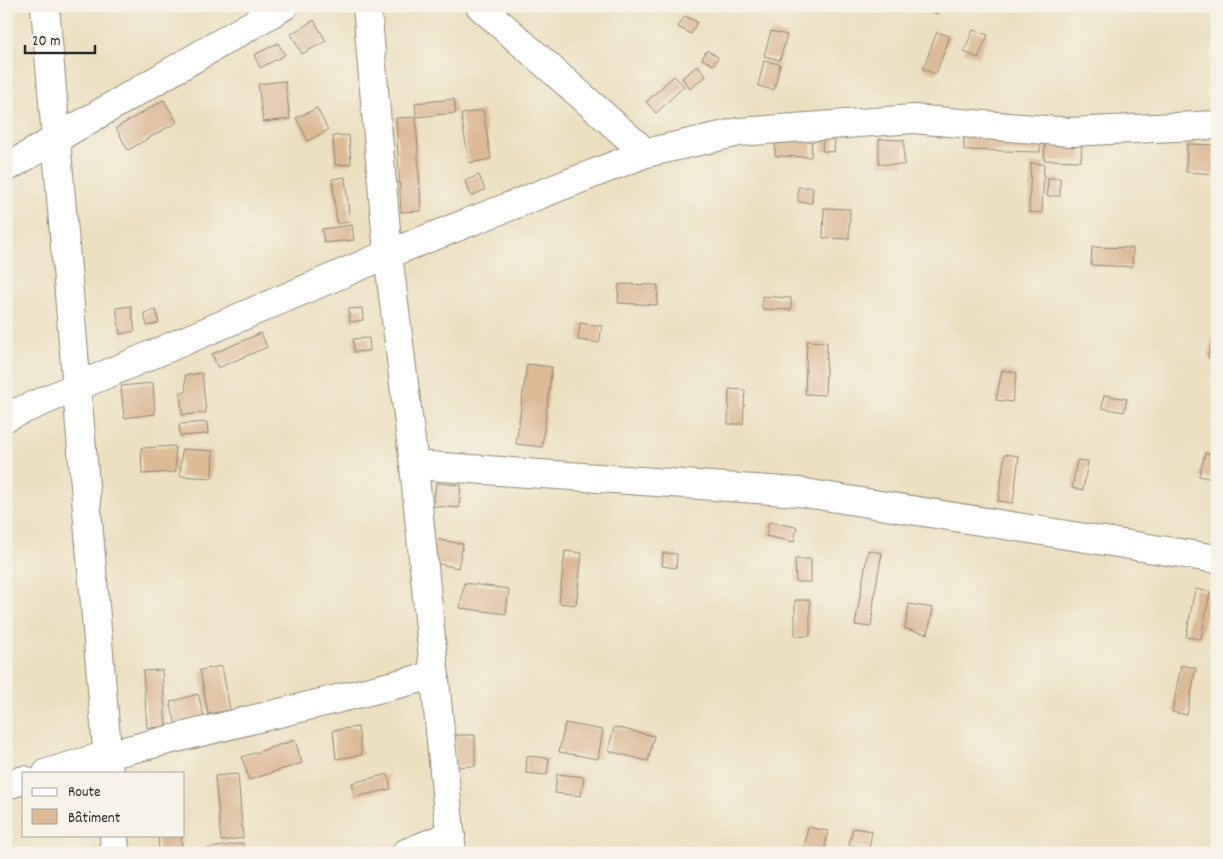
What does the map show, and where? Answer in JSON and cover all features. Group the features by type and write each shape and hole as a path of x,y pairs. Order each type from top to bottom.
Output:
{"street":[{"path":"46,6 108,764"},
{"path":"6,168 56,137 284,6"},
{"path":"367,6 388,254 414,466 451,844 406,853"},
{"path":"480,6 646,153"},
{"path":"6,417 388,254 646,153 739,132 913,119 1070,132 1217,124"},
{"path":"414,466 799,492 1217,559"},
{"path":"54,772 108,764 435,675"},
{"path":"6,785 22,781"},
{"path":"114,836 115,853"}],"building":[{"path":"919,6 940,6 937,14"},
{"path":"685,16 697,22 691,34 678,27"},
{"path":"314,20 326,41 302,54 291,34"},
{"path":"973,30 988,35 978,58 964,52"},
{"path":"771,31 787,35 780,60 764,56"},
{"path":"937,32 950,36 936,74 923,69"},
{"path":"278,43 285,55 260,68 254,55"},
{"path":"707,50 718,57 713,65 702,59"},
{"path":"764,61 780,64 774,90 758,86"},
{"path":"698,65 706,76 690,89 682,78"},
{"path":"674,76 684,86 656,113 646,102"},
{"path":"285,81 290,119 263,122 258,84"},
{"path":"454,99 456,113 416,117 415,103"},
{"path":"164,100 177,122 128,150 116,128"},
{"path":"317,108 328,130 308,141 296,118"},
{"path":"483,110 491,159 469,163 461,114"},
{"path":"416,117 421,211 401,212 396,118"},
{"path":"776,134 812,136 811,157 775,156"},
{"path":"964,134 1041,137 1040,152 964,150"},
{"path":"349,135 351,164 335,165 333,136"},
{"path":"823,137 835,137 834,152 822,151"},
{"path":"879,139 904,140 904,165 879,164"},
{"path":"1045,143 1082,144 1081,161 1044,160"},
{"path":"1187,144 1217,145 1217,174 1186,172"},
{"path":"1031,163 1044,164 1042,213 1029,212"},
{"path":"479,175 485,190 471,196 465,181"},
{"path":"345,177 350,222 337,224 332,179"},
{"path":"1048,178 1060,178 1060,196 1047,196"},
{"path":"798,187 813,187 812,203 798,202"},
{"path":"824,208 850,209 849,239 823,238"},
{"path":"352,225 354,240 324,243 322,229"},
{"path":"1092,247 1133,248 1132,267 1091,265"},
{"path":"619,284 658,285 657,305 618,303"},
{"path":"762,296 791,298 791,310 762,309"},
{"path":"131,306 135,331 120,334 116,308"},
{"path":"362,308 363,320 350,322 348,309"},
{"path":"156,310 159,323 147,326 144,313"},
{"path":"580,323 602,326 599,343 578,340"},
{"path":"1217,323 1217,360 1208,358"},
{"path":"261,333 267,347 218,368 212,354"},
{"path":"369,338 370,351 354,352 353,339"},
{"path":"807,341 827,342 825,395 805,394"},
{"path":"527,364 552,367 542,447 516,444"},
{"path":"1002,370 1017,373 1012,402 996,400"},
{"path":"202,373 206,413 182,415 180,392 186,392 185,375"},
{"path":"153,383 155,414 124,418 121,386"},
{"path":"729,389 745,390 743,424 728,424"},
{"path":"1104,395 1127,399 1124,412 1102,408"},
{"path":"207,422 208,434 180,436 179,424"},
{"path":"175,446 176,472 142,474 141,448"},
{"path":"182,449 213,451 212,478 180,476"},
{"path":"1205,453 1217,455 1213,479 1199,476"},
{"path":"1005,454 1019,456 1013,503 998,501"},
{"path":"1077,460 1088,461 1083,490 1072,488"},
{"path":"436,483 461,485 459,508 433,506"},
{"path":"769,522 797,527 794,542 766,536"},
{"path":"435,539 463,544 458,568 430,562"},
{"path":"868,550 882,553 871,627 855,625"},
{"path":"565,551 582,553 576,605 559,603"},
{"path":"663,553 677,554 676,568 662,566"},
{"path":"795,559 811,559 811,582 796,582"},
{"path":"464,583 509,589 506,614 460,608"},
{"path":"1195,589 1210,592 1201,639 1186,637"},
{"path":"795,600 810,600 810,636 795,636"},
{"path":"909,604 933,608 928,634 905,629"},
{"path":"1181,665 1196,668 1187,715 1172,712"},
{"path":"222,666 230,710 208,714 200,670"},
{"path":"162,670 166,727 147,728 143,671"},
{"path":"198,694 204,717 176,725 170,702"},
{"path":"565,723 603,730 598,759 559,752"},
{"path":"358,727 362,755 336,759 333,730"},
{"path":"614,727 654,736 648,761 608,751"},
{"path":"455,735 475,735 475,766 456,767"},
{"path":"295,740 302,763 249,780 242,757"},
{"path":"527,756 549,758 547,775 526,773"},
{"path":"238,774 243,838 221,841 215,776"},
{"path":"388,774 391,789 355,797 352,783"},
{"path":"557,774 584,777 581,796 555,793"},
{"path":"808,827 828,831 824,852 804,849"},
{"path":"853,828 872,831 869,849 849,845"},
{"path":"158,836 181,836 182,853 159,853"},
{"path":"243,843 244,853 185,853 185,852"}]}
